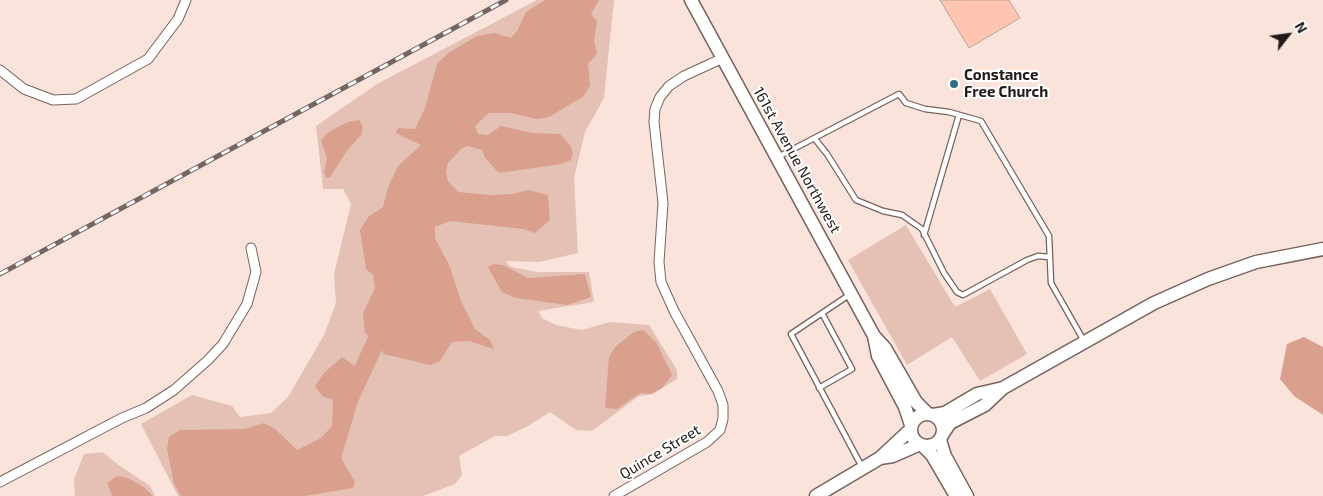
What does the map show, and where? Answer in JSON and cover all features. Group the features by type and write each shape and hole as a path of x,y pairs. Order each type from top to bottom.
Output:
{"main road":[{"name":"161st Avenue Northwest","path":"691,0 874,336 885,348 916,402 931,415"},
{"path":"880,458 893,456 921,446 930,447 941,438 950,423 985,405 1003,388 1154,303 1208,279 1256,262 1323,249"},
{"name":"161st Avenue Northwest","path":"874,336 878,356 905,407 911,427"},
{"path":"816,496 880,458 911,427 918,416 945,413 977,394 1003,388"},
{"path":"931,415 941,423 941,438 945,456 967,496"},
{"path":"911,427 914,440 932,455 956,496"}],"street":[{"path":"0,70 24,89 53,100 76,99 148,59 178,19 186,0"},
{"name":"Quince Street","path":"614,496 694,451 720,430 723,412 718,391 666,296 661,282 659,262 663,203 654,138 655,109 660,97 669,86 684,76 723,58"},
{"path":"0,482 122,418 146,408 174,390 208,360 223,344 246,304 256,272 251,248"}],"lane":[{"path":"776,158 899,94 906,103 925,110 959,115 981,121 1049,236 1051,283 1084,341"},
{"path":"924,235 959,115"},
{"path":"815,139 856,200 883,211 902,215 915,222 957,292 963,295 1027,260 1038,256 1049,256"},
{"path":"850,294 791,334 863,469"},
{"path":"819,388 852,369 822,313"}],"shaded area":[{"path":"537,0 614,0 604,98 585,132 574,178 578,253 539,262 505,261 511,267 537,272 589,272 594,302 538,311 542,318 556,325 582,330 610,322 649,325 677,370 677,379 653,394 639,396 592,431 576,430 550,412 528,426 507,436 495,436 459,456 462,475 455,484 423,496 178,496 141,424 192,395 232,406 240,417 271,413 288,397 324,335 336,303 334,274 351,204 343,189 323,189 316,126 377,84"},
{"path":"545,0 599,0 591,14 597,21 594,41 597,54 588,64 590,85 584,96 549,117 537,119 510,113 489,113 475,126 478,134 488,135 501,126 532,133 560,134 571,147 573,153 571,160 561,164 499,173 485,158 482,150 468,146 462,148 448,163 446,172 448,181 458,192 490,195 513,194 528,190 548,195 550,220 535,233 523,229 450,221 435,227 435,238 450,267 461,301 475,329 490,340 494,349 469,341 452,342 440,361 430,365 384,354 376,341 365,333 363,313 375,288 373,275 366,269 360,230 369,216 383,207 388,187 398,166 421,145 396,133 398,128 415,129 425,108 437,64 448,53 477,36 495,33 511,38 517,31 526,12"},
{"path":"359,120 363,127 361,135 346,152 330,177 326,178 324,173 327,158 321,141 326,134 334,129 348,122"},
{"path":"906,225 955,307 990,289 1027,354 980,381 952,337 907,365 848,260"},
{"path":"493,264 503,265 528,278 585,274 591,297 567,305 516,298 502,292 488,267"},
{"path":"643,330 656,342 672,375 662,388 651,394 640,393 617,409 605,408 609,357 616,346 634,332"},
{"path":"1304,337 1323,347 1323,415 1294,396 1280,379 1287,344"},
{"path":"342,357 355,366 360,395 341,458 355,482 353,488 306,496 181,496 174,484 167,449 169,437 180,430 245,429 264,423 275,429 297,450 321,438 332,426 333,400 322,396 315,386 324,373"},
{"path":"103,452 117,464 150,486 155,496 75,496 74,479 84,454"},
{"path":"117,476 128,478 145,488 153,496 112,496 107,483"}],"building":[{"path":"940,0 1009,0 1020,18 969,48"}],"waterway":[{"path":"348,402 376,341"}],"railway":[{"path":"0,274 506,0"}],"place":[{"name":"Constance Free Church","path":"954,84"}]}
